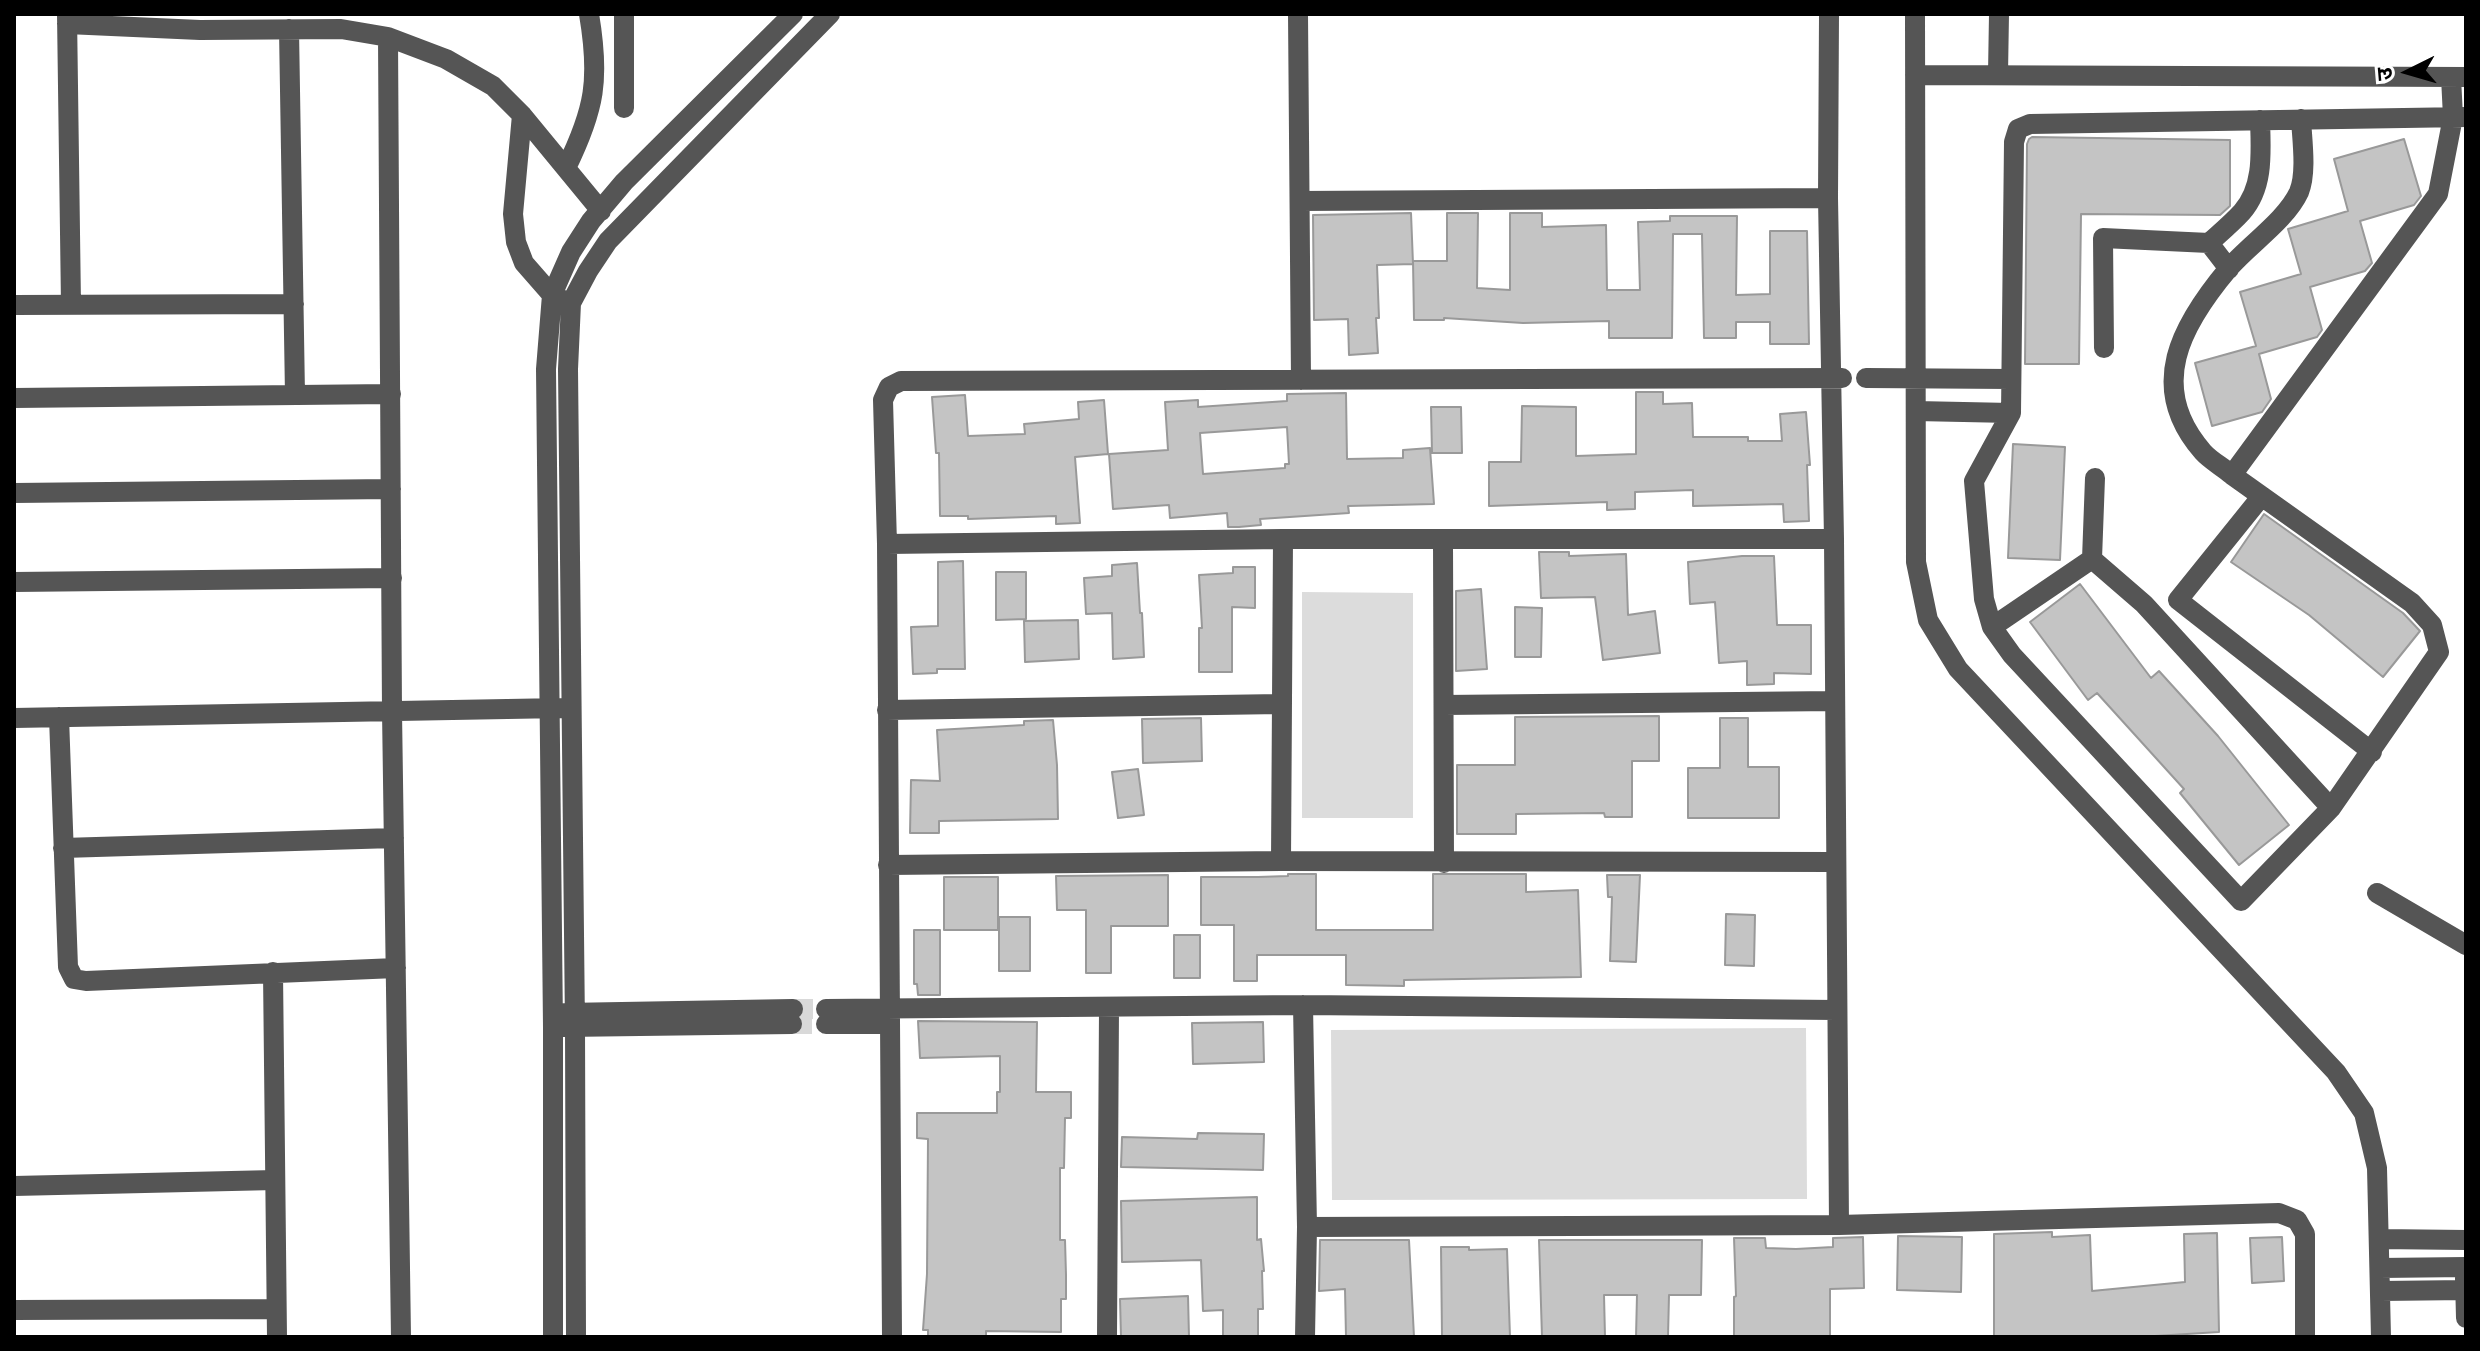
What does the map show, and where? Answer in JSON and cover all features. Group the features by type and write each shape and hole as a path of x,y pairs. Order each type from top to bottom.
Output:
{"street":[{"path":"566,168 584,131 594,92 596,52 589,14"},
{"path":"624,14 624,108"},
{"path":"553,1337 546,369 552,295 571,252 591,221 624,182 793,14"},
{"path":"576,1337 568,369 571,303 608,241 830,14"},
{"path":"1298,14 1301,380"},
{"path":"1829,14 1828,198 1836,378 1834,539 1839,1225"},
{"path":"1915,14 1916,562 1928,620 1958,669 2336,1072 2364,1113 2377,1168 2381,1337"},
{"path":"1998,74 1999,14"},
{"path":"71,305 67,19 200,30 289,29 338,22 388,37 446,59 493,86 522,115 601,211"},
{"path":"289,29 295,395"},
{"path":"388,37 392,711 401,1337"},
{"path":"1915,75 2458,77 2459,117 2438,194 2232,475"},
{"path":"522,115 513,214 516,242 524,263 552,295 571,303"},
{"path":"2301,119 2303,162 2300,190 2288,208 2229,269 2186,328 2174,360 2173,396 2185,424 2204,453 2412,603 2432,625 2439,652 2331,808 2241,901 2012,655 1992,627 1984,599 1974,481 2011,413 2014,142 2018,129 2030,124 2301,119 2459,117"},
{"path":"2104,348 2103,238 2209,243 2244,210 2258,183 2260,120"},
{"path":"1300,201 1828,198"},
{"path":"2209,243 2229,269"},
{"path":"14,305 294,304"},
{"path":"892,1337 887,544 883,400 889,387 901,381 1836,378"},
{"path":"1866,378 2011,379"},
{"path":"14,398 391,394"},
{"path":"1916,411 2011,413"},
{"path":"2092,559 2095,478"},
{"path":"14,493 391,489"},
{"path":"2261,497 2178,600 2372,752"},
{"path":"887,544 1283,539 1834,539"},
{"path":"1281,861 1283,539"},
{"path":"1443,541 1444,863"},
{"path":"1992,627 2092,559"},
{"path":"2092,559 2144,604 2331,808"},
{"path":"14,582 392,578"},
{"path":"1444,705 1835,701"},
{"path":"887,710 1281,704"},
{"path":"14,718 571,708"},
{"path":"59,717 68,967 74,979 86,981 396,968"},
{"path":"63,848 394,838"},
{"path":"888,865 1281,861 1836,862"},
{"path":"2377,893 2466,945"},
{"path":"273,972 277,1337"},
{"path":"826,1017 1303,1005 1836,1010"},
{"path":"1303,1005 1307,1227 1305,1337"},
{"path":"1107,1337 1109,1008"},
{"path":"553,1020 793,1016"},
{"path":"14,1186 275,1180"},
{"path":"1307,1227 1839,1225 2279,1213 2297,1220 2305,1234 2305,1337"},
{"path":"2379,1239 2466,1240"},
{"path":"2380,1268 2466,1267 2466,1318"},
{"path":"2381,1291 2466,1290"},
{"path":"14,1310 276,1309"}],"shaded area":[{"path":"1302,592 1413,593 1413,818 1302,818"},
{"path":"1806,1028 1807,1199 1332,1200 1331,1030"}],"building":[{"path":"2032,137 2230,140 2230,206 2220,215 2081,214 2079,364 2025,364 2027,144"},
{"path":"2404,139 2421,196 2414,205 2360,221 2372,263 2365,271 2310,287 2322,330 2317,337 2259,354 2271,399 2262,412 2212,426 2195,363 2256,346 2240,292 2301,274 2288,229 2348,211 2334,159"},
{"path":"1411,213 1413,264 1377,265 1378,353 1349,355 1348,319 1314,320 1313,215"},
{"path":"1447,213 1478,213 1477,288 1510,290 1510,213 1542,213 1542,227 1606,225 1607,290 1640,290 1638,222 1670,221 1670,216 1737,216 1736,295 1770,294 1770,231 1807,231 1809,344 1770,344 1770,322 1736,322 1736,338 1704,338 1702,234 1673,234 1672,338 1609,338 1609,321 1523,323 1444,318 1414,320 1413,261 1447,261"},
{"path":"1636,392 1663,392 1663,404 1692,403 1693,437 1748,437 1748,441 1782,441 1780,414 1806,412 1810,465 1807,465 1809,521 1784,522 1783,504 1693,506 1693,490 1635,492 1635,509 1607,510 1607,502 1489,506 1489,462 1521,462 1522,406 1576,407 1576,456 1636,454"},
{"path":"1346,393 1347,459 1403,458 1403,450 1430,448 1434,504 1348,506 1349,513 1260,519 1261,525 1239,527 1228,527 1227,513 1170,518 1169,505 1113,509 1109,454 1168,450 1165,402 1198,400 1198,407 1287,401 1287,394","holes":["1287,427 1289,464 1285,464 1285,468 1203,474 1200,433"]},
{"path":"965,395 968,436 1025,434 1024,424 1079,419 1078,402 1104,400 1108,454 1075,457 1080,523 1056,524 1056,516 968,519 968,516 940,516 939,453 936,453 932,397"},
{"path":"1431,407 1461,407 1462,453 1432,453"},
{"path":"2013,444 2065,447 2060,560 2008,558"},
{"path":"2264,514 2403,613 2420,631 2383,677 2309,615 2231,562"},
{"path":"1539,552 1569,552 1569,556 1626,554 1628,615 1655,611 1660,653 1603,660 1595,597 1541,598"},
{"path":"1774,556 1777,625 1811,625 1811,674 1774,673 1774,684 1747,685 1747,661 1719,663 1715,602 1690,604 1688,562"},
{"path":"963,561 965,669 937,669 937,673 913,674 911,627 938,626 938,562"},
{"path":"1137,563 1144,657 1113,659 1112,613 1086,614 1084,578 1112,576 1112,565"},
{"path":"1233,567 1255,567 1255,608 1232,607 1232,672 1199,672 1199,628 1202,628 1199,575 1233,573"},
{"path":"996,572 1026,572 1026,619 996,620"},
{"path":"2080,584 2151,678 2159,671 2218,736 2289,825 2239,865 2180,793 2184,789 2097,693 2088,700 2030,622"},
{"path":"1481,589 1487,669 1456,671 1456,591"},
{"path":"1515,607 1542,608 1541,657 1515,657"},
{"path":"1078,620 1079,659 1025,662 1024,621"},
{"path":"1659,716 1659,761 1632,761 1632,817 1605,817 1604,813 1516,814 1516,834 1457,834 1457,765 1515,765 1515,717"},
{"path":"1201,718 1202,761 1143,763 1142,719"},
{"path":"1720,718 1748,718 1748,767 1779,767 1779,818 1688,818 1688,768 1720,768"},
{"path":"1053,720 1058,819 939,821 939,833 910,833 911,780 940,781 937,730 1024,725 1024,721"},
{"path":"1138,769 1144,815 1118,818 1112,772"},
{"path":"1316,874 1316,930 1433,930 1433,874 1526,874 1526,892 1578,890 1581,977 1404,980 1404,986 1346,985 1346,955 1257,955 1257,981 1234,981 1234,925 1201,925 1201,877"},
{"path":"1168,875 1168,926 1111,926 1111,973 1086,973 1086,910 1057,910 1056,876"},
{"path":"1607,875 1640,875 1636,962 1610,961 1612,897 1608,897"},
{"path":"944,877 998,877 998,930 944,930"},
{"path":"1726,914 1755,915 1754,966 1725,965"},
{"path":"999,917 1030,917 1030,971 999,971"},
{"path":"914,930 940,930 940,995 918,995 917,984 914,984"},
{"path":"1174,935 1200,935 1200,978 1174,978"},
{"path":"918,1021 1037,1022 1036,1092 1071,1092 1071,1118 1065,1118 1064,1168 1060,1168 1060,1240 1065,1240 1066,1275 1066,1299 1061,1299 1061,1332 986,1331 986,1337 928,1337 928,1330 923,1330 927,1274 928,1139 917,1138 917,1113 997,1113 1000,1056 920,1058"},
{"path":"1263,1022 1264,1062 1193,1064 1192,1023"},
{"path":"1198,1133 1264,1134 1263,1170 1121,1167 1122,1137 1197,1139"},
{"path":"1257,1197 1257,1240 1261,1239 1264,1271 1263,1309 1258,1309 1258,1337 1223,1337 1223,1310 1203,1311 1201,1260 1122,1262 1121,1201"},
{"path":"2052,1232 2052,1237 2090,1235 2092,1291 2185,1282 2184,1234 2217,1233 2219,1332 2139,1337 1994,1337 1994,1234"},
{"path":"1898,1236 1962,1237 1961,1292 1897,1290"},
{"path":"1863,1237 1864,1288 1830,1289 1830,1337 1734,1337 1734,1238 1765,1238 1766,1248 1796,1249 1833,1247 1833,1238"},
{"path":"2282,1237 2284,1281 2252,1283 2250,1238"},
{"path":"1320,1240 1409,1240 1414,1337 1346,1337 1345,1289 1319,1291"},
{"path":"1539,1240 1702,1240 1701,1295 1669,1295 1668,1337 1636,1337 1637,1295 1604,1295 1605,1337 1542,1337"},
{"path":"1441,1247 1507,1249 1510,1337 1442,1337"},
{"path":"1188,1296 1189,1337 1121,1337 1120,1299"}],"tunnel":[{"path":"793,1009 826,1009"},
{"path":"792,1024 826,1024"}]}
